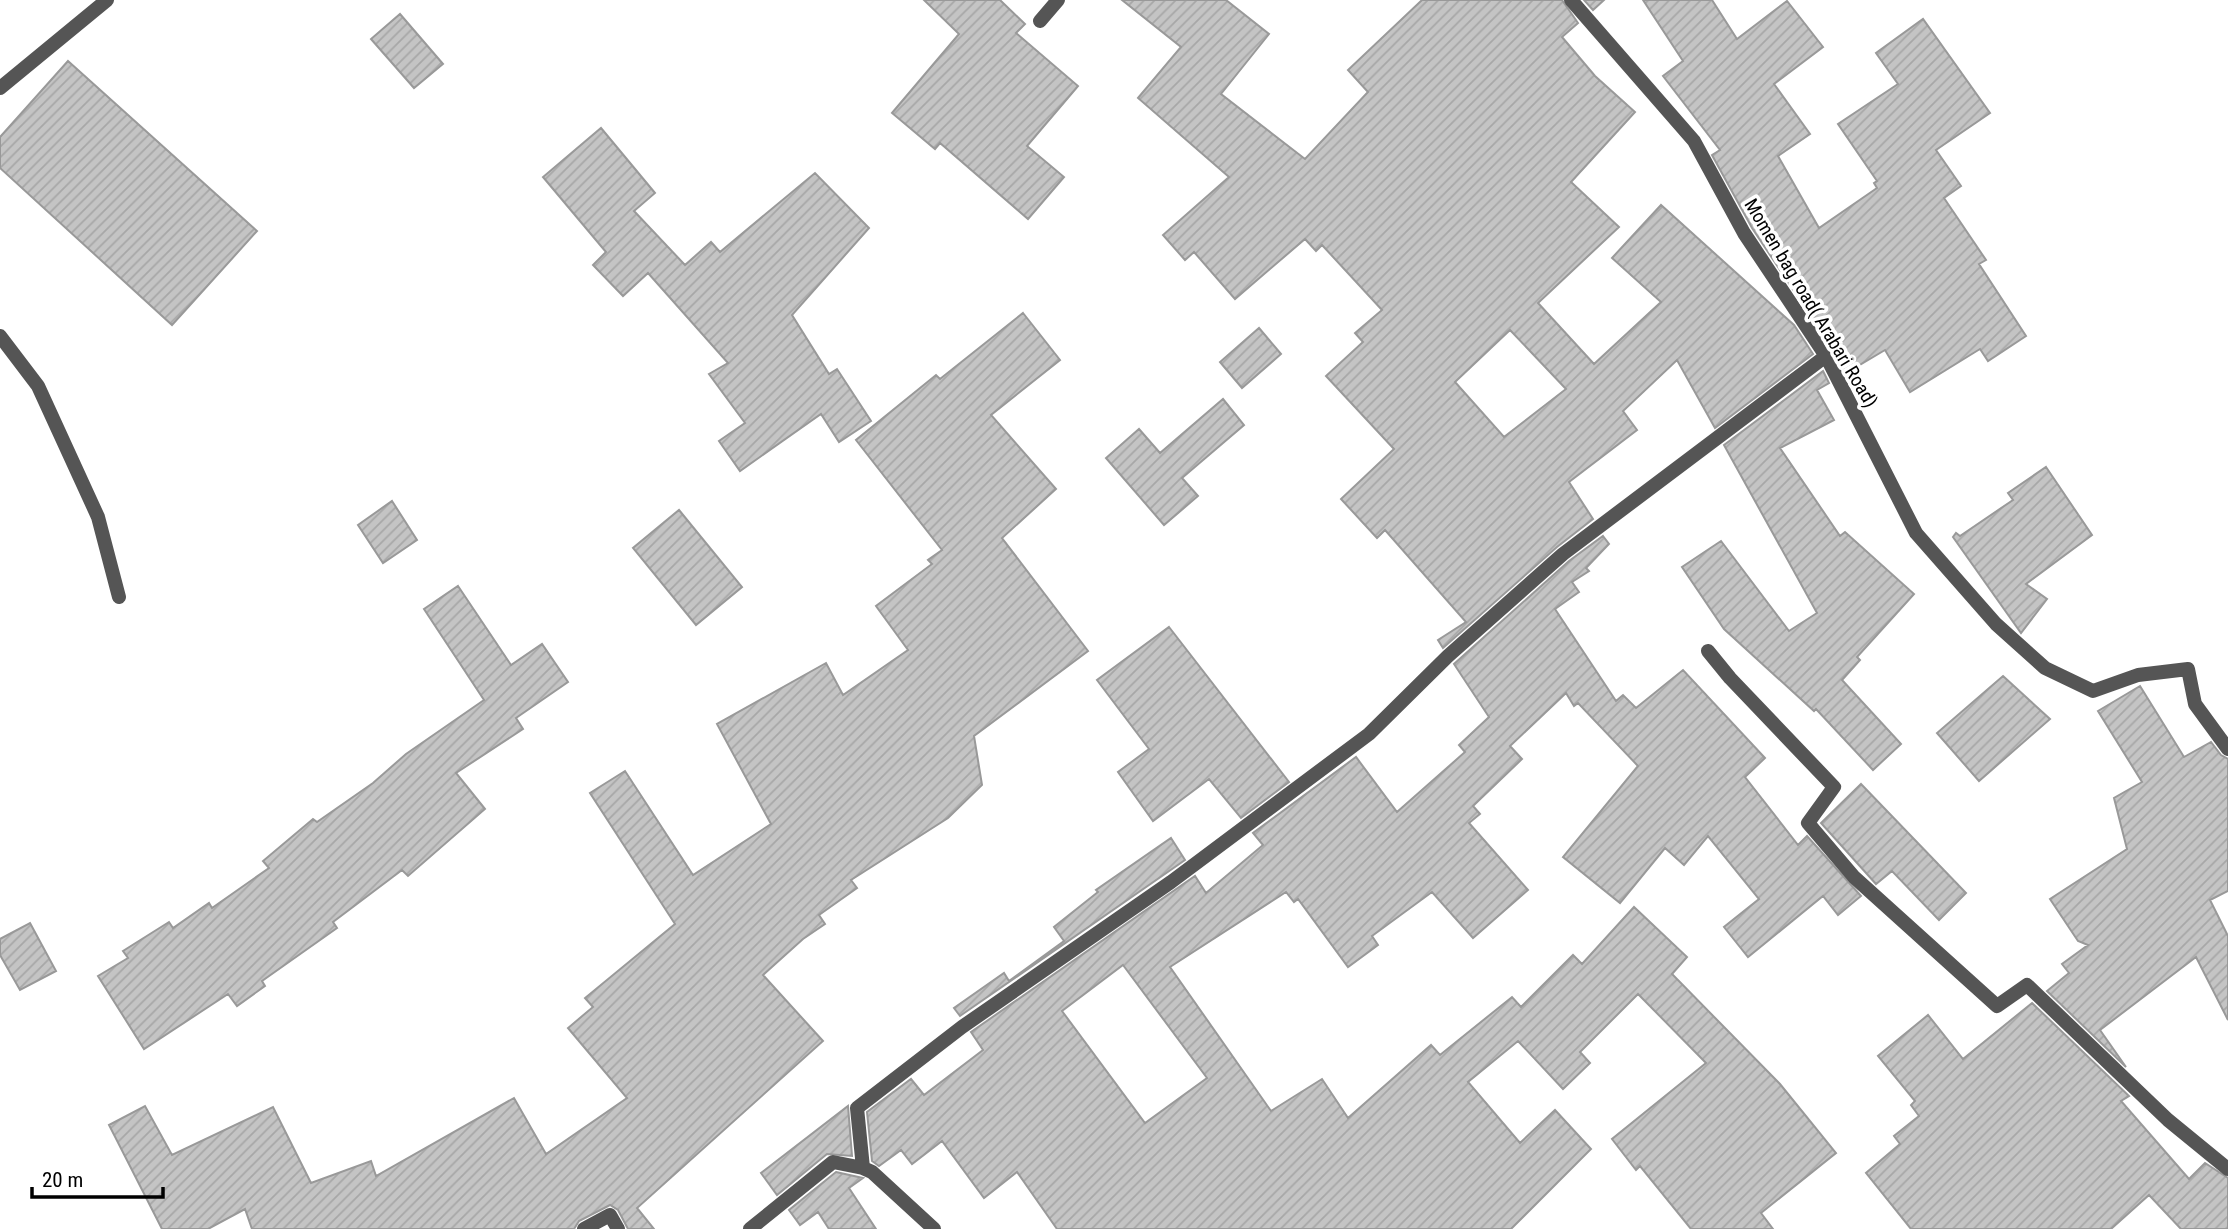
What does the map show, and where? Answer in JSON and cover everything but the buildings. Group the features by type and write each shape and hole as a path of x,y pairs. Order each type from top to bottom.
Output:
{"street":[{"path":"0,88 107,0"},
{"path":"1040,21 1058,0"},
{"name":"Momen bag road( Arabari Road)","path":"1571,0 1694,141 1744,233 1826,356 1916,533 1996,624 2045,668 2093,691 2138,675 2188,669 2195,704 2228,749"},
{"path":"0,336 38,386 98,517 119,597"},
{"path":"863,1168 857,1108 962,1027 1171,882 1369,734 1448,656 1563,554 1826,356"},
{"path":"1708,651 1730,678 1834,787 1808,823 1854,877 1997,1006 2027,985 2168,1120 2228,1169"},
{"path":"750,1229 833,1163 872,1172 934,1229"},
{"path":"584,1229 610,1215 618,1229"}]}
